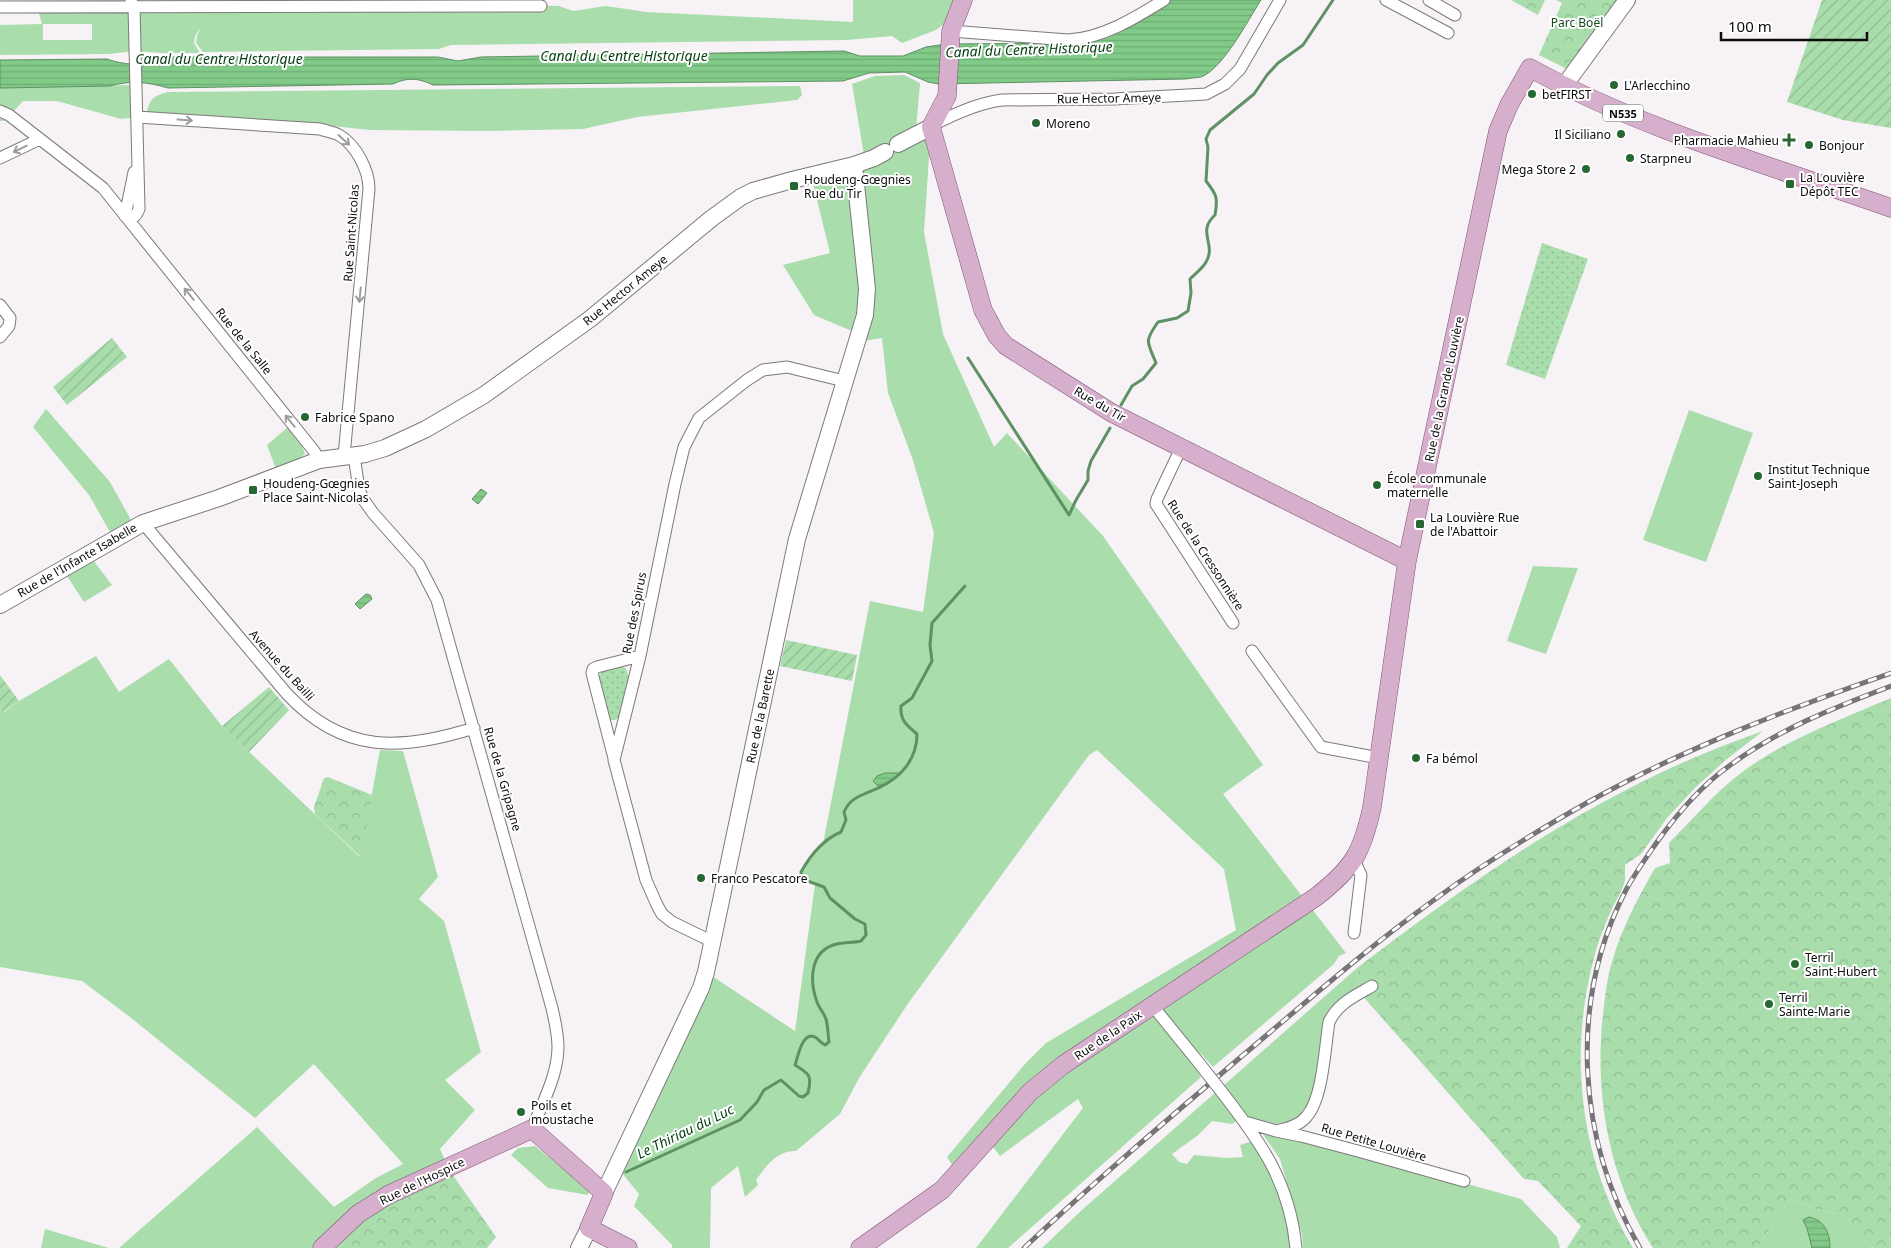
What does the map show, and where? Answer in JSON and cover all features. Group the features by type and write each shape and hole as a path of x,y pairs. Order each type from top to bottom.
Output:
{"main road":[{"path":"931,126 947,96 951,31 960,6"},
{"name":"Rue de la Grande Louvière","path":"1365,837 1372,807 1407,561 1498,132 1509,105 1530,68 1564,86"},
{"name":"N535","path":"1564,86 1639,120 1891,208"},
{"name":"Rue du Tir","path":"931,126 983,310 997,336 1006,346 1019,356 1104,407 1181,448 1407,561"},
{"name":"Rue de la Paix","path":"860,1248 942,1190 1012,1111 1063,1065 1316,897 1338,880 1354,860 1365,837"},
{"path":"532,1129 604,1193"},
{"name":"Rue de l'Hospice","path":"322,1248 358,1214 388,1195 532,1129"},
{"name":"Rue de la Barette","path":"589,1228 604,1193"},
{"path":"589,1228 628,1248"}],"street":[{"path":"418,6 429,0"},
{"path":"960,6 972,0"},
{"path":"951,31 1068,40 1083,39 1097,36 1164,0"},
{"name":"Rue Hector Ameye","path":"349,456 374,452 385,448 457,412 590,319 712,218 741,197 753,191 874,158 931,126 990,101 1206,94 1225,84 1240,69 1280,0"},
{"path":"1386,0 1448,33"},
{"path":"1428,0 1455,15"},
{"path":"1564,86 1627,0"},
{"path":"0,7 132,3 371,3 418,6 541,6"},
{"name":"Rue de la Salle","path":"132,3 139,209 144,240"},
{"path":"0,111 9,115 103,188 125,216 133,218 139,209"},
{"name":"Rue Saint-Nicolas","path":"137,117 320,129 338,134 358,155 366,173 369,190 349,456"},
{"path":"0,158 40,139"},
{"name":"Rue de la Salle","path":"137,158 125,216 314,451 319,460"},
{"name":"Rue de la Barette","path":"604,1193 706,972 797,539 865,315 867,288 854,165"},
{"path":"103,188 119,192 131,185"},
{"path":"0,305 10,318 9,326 0,337"},
{"name":"Rue des Spirus","path":"713,942 672,922 662,914 657,905 646,880 614,760 640,656 675,484 684,447 699,418 740,385 763,370 787,367 844,381"},
{"name":"Rue de la Cressonnière","path":"1181,448 1156,504 1233,622"},
{"name":"Rue de l'Infante Isabelle","path":"0,605 142,523 219,498 297,467 319,460 349,456"},
{"name":"Rue de la Gripagne","path":"349,456 358,489 363,499 419,565 434,593 442,615 552,1008 558,1049 554,1073 532,1129"},
{"name":"Avenue du Bailli","path":"142,523 287,694 309,714 332,729 347,736 363,740 393,743 423,742 474,728"},
{"path":"1252,651 1321,747 1379,758"},
{"path":"614,760 592,673 593,669 640,656"},
{"path":"1354,860 1361,875 1354,933"},
{"name":"Rue Petite Louvière","path":"1276,1131 1297,1124 1308,1116 1319,1092 1329,1022 1343,1003 1372,986"},
{"path":"1152,1005 1258,1139 1275,1169 1292,1218 1296,1248"},
{"name":"Rue Petite Louvière","path":"1245,1122 1464,1181"},
{"name":"Rue de la Barette","path":"580,1248 589,1228"}],"green space":[{"path":"853,0 958,0 944,24 936,30 902,43 892,36 847,40 451,45 439,49 203,52 196,43 201,27 195,36 194,43 200,53 135,51 109,54 0,55 0,25 42,24 37,6 528,5 559,6 573,11 606,6 646,12 853,22","holes":["43,24 92,24 92,40 43,40"]},
{"name":"Parc Boël","path":"1511,0 1545,0 1538,15"},
{"name":"Parc Boël","path":"1556,0 1620,0 1569,70 1539,55 1562,3"},
{"path":"1822,0 1891,0 1891,128 1843,120 1787,102"},
{"path":"904,75 920,83 916,129 931,127 924,232 943,334 994,447 1007,433 1103,536 1263,765 1223,794 1346,953 1339,956 1334,964 1213,1067 1166,1022 1201,1077 1008,1248 976,1248 1083,1108 1078,1099 1000,1156 987,1139 957,1173 947,1157 1025,1064 1046,1043 1236,930 1224,869 1097,750 1089,755 907,1005 859,1078 840,1114 796,1151 783,1153 773,1160 756,1180 758,1185 745,1197 738,1166 711,1188 710,1248 672,1248 672,1245 634,1206 639,1194 617,1167 706,972 795,1031 815,884 802,879 801,872 823,844 870,601 923,612 934,533 913,460 888,393 882,338 863,341 859,334 814,315 783,265 830,253 811,175 865,161 852,84 875,76","holes":["885,773 900,773 880,788"]},
{"path":"136,85 137,117 121,119 57,101 23,101 10,115 16,120 0,121 0,88"},
{"path":"800,86 802,95 797,100 637,117 583,129 489,131 370,130 324,125 146,117 152,100 167,92"},
{"path":"1542,243 1588,259 1545,379 1506,365"},
{"path":"112,338 127,357 67,405 53,387"},
{"path":"46,409 110,482 131,520 110,532 89,495 33,427"},
{"path":"1689,410 1753,433 1706,562 1643,540"},
{"path":"288,427 302,446 305,454 299,459 276,469 267,445"},
{"path":"93,560 112,585 84,602 67,576"},
{"path":"1533,566 1578,568 1546,654 1507,641"},
{"path":"786,640 857,655 852,681 780,666"},
{"path":"96,656 119,692 169,659 222,726 360,857 380,750 403,751 438,877 419,899 444,921 481,1052 445,1080 475,1110 440,1149 448,1168 322,1248 119,1248 257,1127 334,1207 376,1178 403,1164 314,1064 255,1118 130,1017 82,981 0,967 0,707 4,712 19,701"},
{"path":"620,666 624,667 628,677 620,716 615,720 608,720 599,688 599,677 601,673"},
{"path":"0,675 19,701 3,712 0,707"},
{"path":"269,687 289,710 249,752 222,726"},
{"name":"Terril Sainte-Marie","path":"1891,698 1891,1248 1874,1248 1867,1243 1844,1214 1818,1210 1790,1199 1757,1248 1653,1248 1625,1194 1615,1165 1603,1105 1601,1044 1607,981 1625,926 1655,868 1670,863 1669,843 1728,783 1755,763 1792,742 1831,723"},
{"path":"1763,731 1727,759 1696,787 1667,818 1641,854 1625,865 1624,884 1599,940 1586,995 1581,1069 1584,1107 1591,1144 1601,1180 1615,1215 1633,1248 1567,1248 1581,1226 1538,1181 1524,1179 1360,993 1357,968 1501,864 1601,803 1707,752"},
{"path":"328,777 372,795 361,857 315,814 314,807 324,778"},
{"path":"1357,968 1360,993 1337,1009 1314,1105 1286,1129 1242,1117 1232,1124 1212,1121 1197,1136 1172,1154 1179,1162 1187,1164 1194,1155 1227,1158 1243,1157 1240,1145 1258,1139 1267,1154 1296,1248 1042,1248 1083,1209"},
{"path":"1262,1133 1300,1137 1521,1199 1557,1237 1560,1248 1303,1248 1302,1235 1280,1159"},
{"path":"535,1146 590,1190 588,1195 548,1188 511,1155 518,1148"},
{"path":"448,1168 496,1237 487,1248 322,1248 358,1214"},
{"path":"1790,1199 1818,1210 1844,1214 1867,1243 1874,1248 1757,1248"},
{"path":"45,1229 109,1248 41,1248"}],"water":[{"name":"Canal du Centre Historique","path":"1172,0 1261,0 1234,43 1218,64 1201,77 1185,79 938,84 928,82 905,72 869,73 843,81 433,85 413,79 393,84 168,88 132,82 110,86 0,88 0,60 107,59 115,62 138,64 169,57 438,57 458,61 481,57 844,51 860,56 903,56 926,47 946,44 1088,43 1108,36"},
{"path":"481,489 487,493 478,504 472,499"},
{"path":"366,594 370,595 372,599 360,609 355,604"},
{"path":"885,773 901,773 880,788 873,781 877,776"},
{"path":"1809,1217 1819,1221 1826,1228 1830,1248 1812,1248 1803,1220"}],"waterway":[{"name":"Le Thiriau du Luc","path":"1121,405 1132,386 1143,379 1156,363 1148,342 1158,322 1177,318 1188,311 1191,293 1190,279 1203,266 1209,256 1207,227 1215,215 1216,204 1216,197 1206,181 1208,147 1206,139 1210,130 1254,94 1278,63 1303,45 1333,0"},
{"path":"968,358 1069,515 1088,480 1091,461 1110,428"},
{"name":"Le Thiriau du Luc","path":"626,1172 740,1120 757,1102 764,1090 781,1080 799,1096 803,1097 808,1093 809,1076 795,1065 801,1046 811,1036 825,1045 829,1042 826,1019 814,993 814,967 821,952 828,947 840,943 861,941 866,935 865,924 855,919 830,898 824,887 802,879 801,872 818,849 829,839 841,832 846,820 844,812 850,802 894,779 911,759 917,734 904,722 901,706 912,698 932,661 930,645 932,623 965,586"}],"railway":[{"path":"1024,1248 1132,1151 1336,976 1409,918 1472,873 1570,812 1663,764 1776,715 1891,673"},
{"path":"1640,1248 1619,1206 1603,1162 1593,1117 1588,1070 1588,1024 1595,978 1607,933 1626,890 1673,821 1699,791 1719,774 1748,753 1787,730 1827,711 1891,686"}],"place":[{"name":"L'Arlecchino","path":"1614,85"},
{"name":"betFIRST","path":"1532,94"},
{"name":"Moreno","path":"1036,123"},
{"name":"Il Siciliano","path":"1621,134"},
{"name":"Pharmacie Mahieu","path":"1789,140"},
{"name":"Bonjour","path":"1809,145"},
{"name":"Starpneu","path":"1630,158"},
{"name":"Mega Store 2","path":"1586,169"},
{"name":"La Louvière Dépôt TEC","path":"1790,184"},
{"name":"Houdeng-Gœgnies Rue du Tir","path":"794,186"},
{"name":"Fabrice Spano","path":"305,417"},
{"name":"Institut Technique Saint-Joseph","path":"1758,476"},
{"name":"École communale maternelle","path":"1377,485"},
{"name":"Houdeng-Gœgnies Place Saint-Nicolas","path":"253,490"},
{"name":"La Louvière Rue de l'Abattoir","path":"1420,524"},
{"name":"Fa bémol","path":"1416,758"},
{"name":"Franco Pescatore","path":"701,878"},
{"name":"Terril Saint-Hubert","path":"1795,964"},
{"name":"Terril Sainte-Marie","path":"1769,1004"},
{"name":"Poils et moustache","path":"521,1112"}]}
